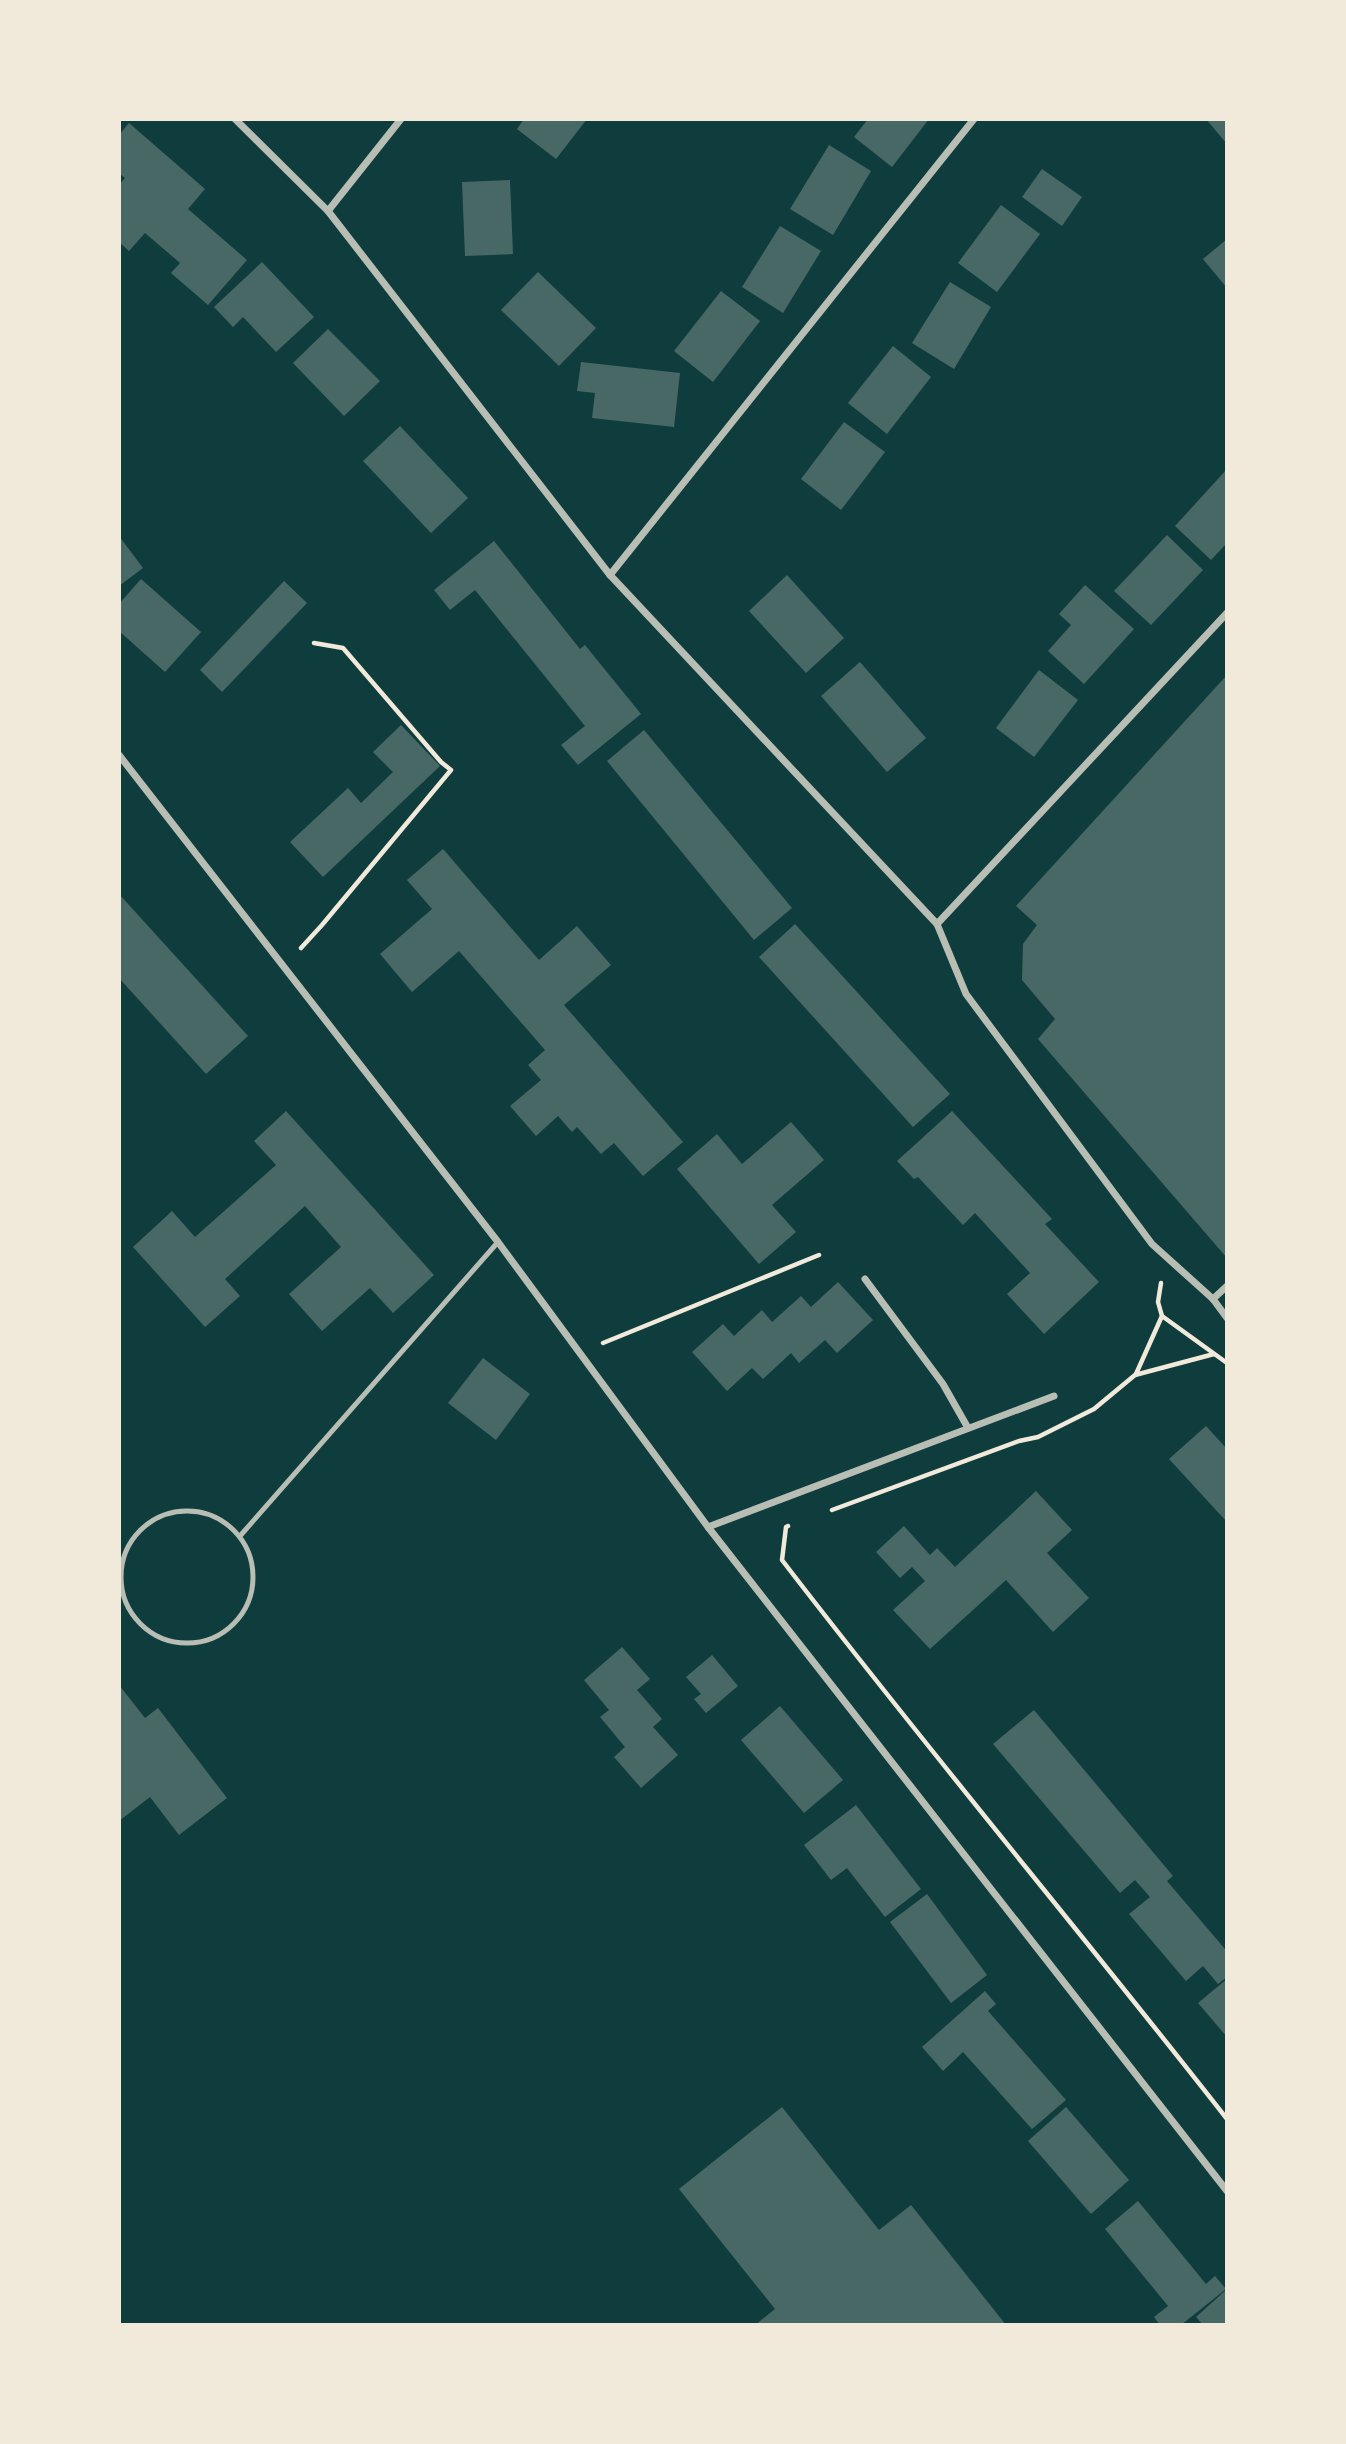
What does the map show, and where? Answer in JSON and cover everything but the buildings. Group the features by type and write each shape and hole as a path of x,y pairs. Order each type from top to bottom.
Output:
{"street":[{"path":"234,119 328,211 610,575 937,924 966,994 1152,1244 1213,1299 1227,1318"},
{"path":"328,211 401,119"},
{"path":"610,575 974,119"},
{"path":"937,924 1227,613"},
{"path":"119,755 498,1242 708,1528 1227,2191"},
{"path":"865,1279 943,1384 968,1428"},
{"path":"1213,1299 1227,1286"},
{"path":"708,1528 1054,1396"}],"lane":[{"path":"240,1536 498,1242"},
{"path":"183,1511 205,1513 225,1521 240,1536 251,1556 254,1578 250,1600 239,1620 222,1634 202,1643 179,1643 158,1637 140,1624 127,1605 121,1585 122,1563 130,1543 144,1527 162,1516 183,1511"}],"path":[{"path":"283,966 322,925 451,769 441,762 343,648 314,643"},
{"path":"579,1352 819,1255"},
{"path":"1174,1264 1160,1287 1158,1302 1162,1316 1227,1363"},
{"path":"1135,1375 1162,1316"},
{"path":"822,1514 1019,1441 1038,1437 1094,1409 1135,1375 1214,1354"},
{"path":"798,1522 786,1527 782,1560 944,1769 1049,1895 1227,2119"}]}
